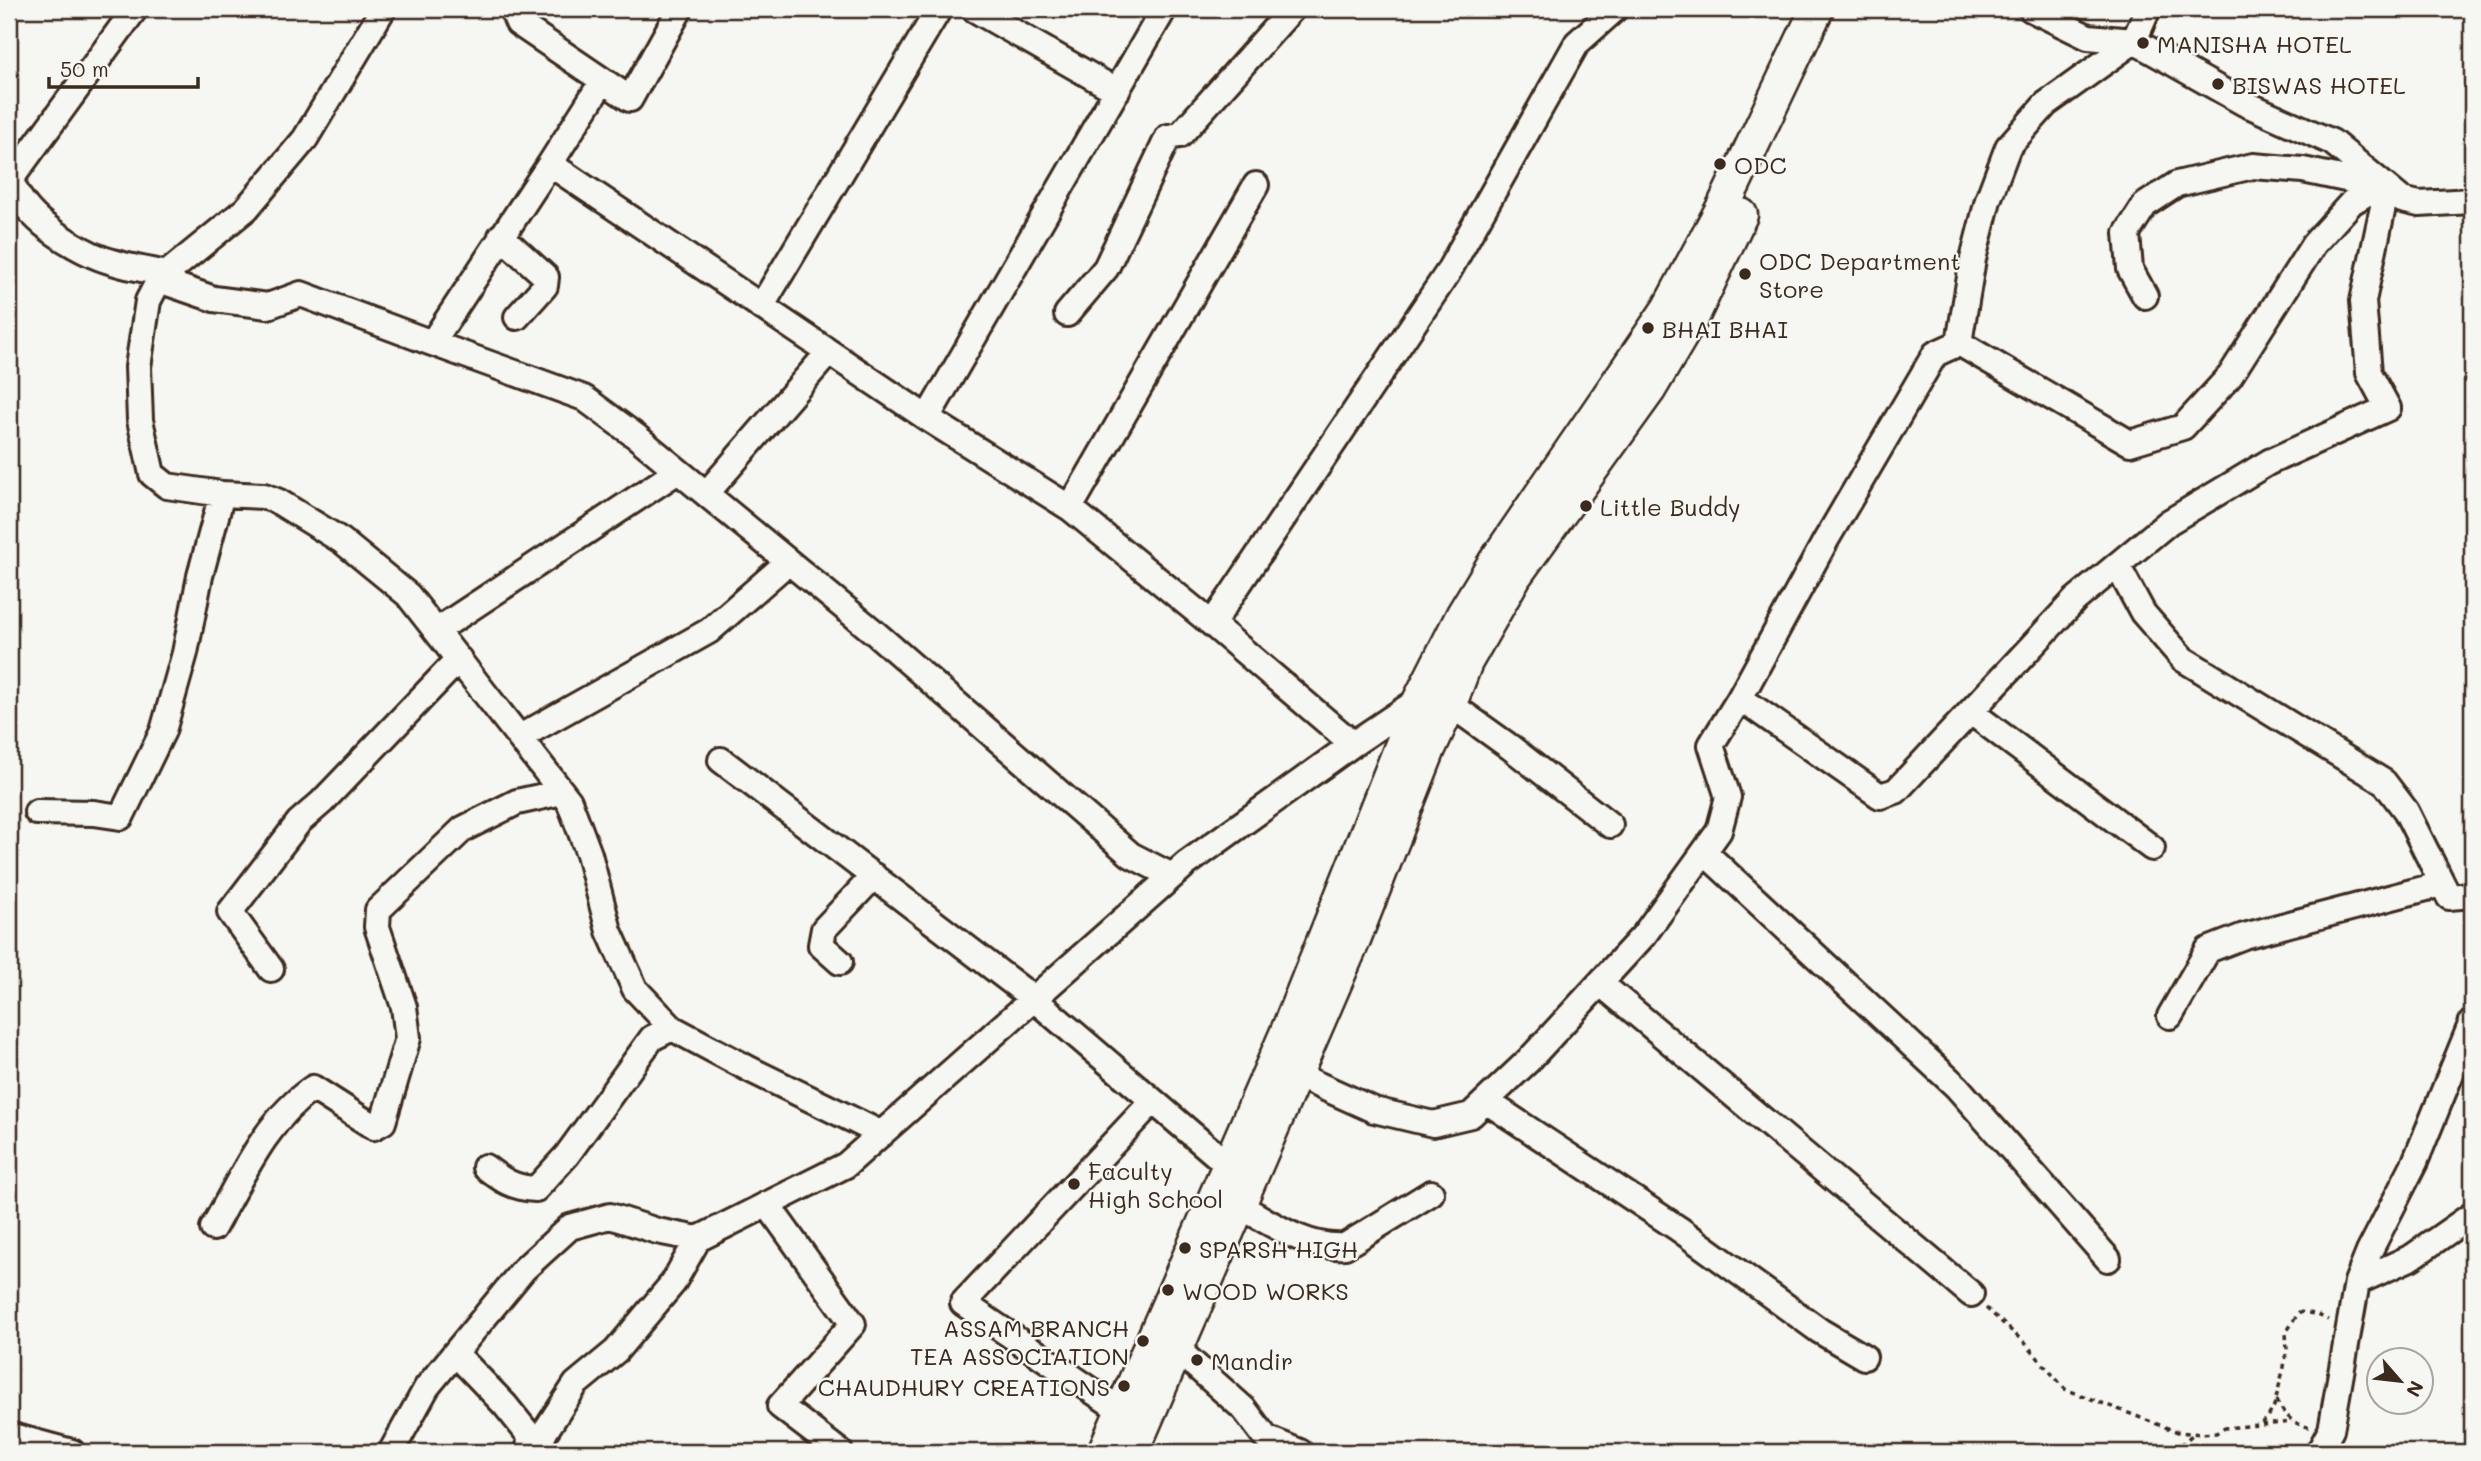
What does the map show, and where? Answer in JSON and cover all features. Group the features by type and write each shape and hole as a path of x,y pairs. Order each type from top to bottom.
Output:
{"main road":[{"path":"1132,1452 1240,1206 1284,1070 1435,701 1463,614 1494,563 1668,309 1724,205 1816,9"},
{"path":"1435,701 1466,662 1515,576 1649,390 1694,314 1840,9"},
{"path":"1104,1452 1229,1166 1284,1070"}],"street":[{"path":"135,9 11,179 15,192 45,226 93,256 163,277 214,299 268,306 301,294 583,398 678,471 874,632 1131,855 1172,876"},
{"path":"383,9 305,139 246,209 163,277 148,301 138,367 140,420 152,474 167,486 222,494 264,496 279,502 342,541 408,594 569,801 589,854 609,931 635,989 673,1028 751,1070 882,1133"},
{"path":"512,9 518,23 630,99 680,9"},
{"path":"761,307 939,9"},
{"path":"974,9 1117,91"},
{"path":"927,418 1164,9"},
{"path":"1066,314 1105,268 1168,137 1180,135 1292,9"},
{"path":"1212,624 1447,274 1577,43 1615,9"},
{"path":"2031,9 2088,37 2134,41 2244,103 2332,142 2383,187 2402,200 2420,204 2471,193"},
{"path":"1959,343 1973,258 1988,200 2008,147 2046,104 2134,41 2148,9"},
{"path":"432,343 602,82"},
{"path":"550,164 927,418 1070,508 1353,744"},
{"path":"2145,296 2130,269 2127,233 2145,205 2178,184 2253,166 2303,170 2383,187"},
{"path":"1070,508 1256,185"},
{"path":"1959,343 2130,443 2183,427 2230,376 2314,244 2352,202 2383,187"},
{"path":"1740,698 1880,796 1896,792 2075,600 2169,522 2269,462 2388,408 2369,373 2363,301 2383,187"},
{"path":"501,236 546,277 545,286 517,317"},
{"path":"1284,1070 1374,1110 1433,1124 1471,1115 1529,1060 1644,935 1719,831 1728,797 1711,746 1826,540 1935,354 1959,343"},
{"path":"706,494 829,352"},
{"path":"436,631 678,471"},
{"path":"37,812 94,813 121,817 163,731 185,653 200,576 222,494"},
{"path":"520,737 709,631 789,562"},
{"path":"2116,565 2143,613 2183,659 2384,782 2406,810 2449,897 2472,895"},
{"path":"271,969 230,912 299,822 322,802 459,659"},
{"path":"535,1452 576,1384 625,1342 673,1283 698,1239 846,1165 1172,876 1353,744 1435,701 1610,825"},
{"path":"1971,712 2152,848"},
{"path":"721,760 1034,999 1229,1166"},
{"path":"213,1228 262,1140 302,1096 313,1088 374,1127 383,1122 408,1038 404,1007 377,927 378,910 463,829 517,802 562,792"},
{"path":"1704,852 1957,1087 2108,1259"},
{"path":"840,962 821,944 821,936 824,929 874,876"},
{"path":"2170,1016 2208,950 2244,936 2442,884"},
{"path":"1600,983 1971,1294"},
{"path":"2319,1452 2332,1424 2357,1282 2369,1252 2415,1162 2472,1022"},
{"path":"485,1167 507,1184 522,1189 536,1189 567,1154 652,1038 673,1028"},
{"path":"1122,1411 963,1303 1153,1101"},
{"path":"1486,1101 1679,1229 1820,1331 1864,1357"},
{"path":"1240,1206 1297,1237 1331,1247 1345,1246 1431,1193"},
{"path":"767,1204 853,1324 780,1406 838,1452"},
{"path":"2357,1282 2412,1257 2472,1215"},
{"path":"391,1452 427,1387 524,1269 570,1227 610,1216 657,1231 698,1239"},
{"path":"1178,1350 1244,1409 1266,1438 1300,1452"},
{"path":"455,1353 505,1405 530,1436 529,1452"},
{"path":"9,1434 72,1452"}],"path":[{"path":"1971,1294 2025,1343 2065,1389 2178,1432 2216,1433 2225,1428 2294,1422"},
{"path":"2259,1425 2267,1419 2276,1400 2287,1349 2287,1333 2299,1312 2316,1314 2349,1331"},
{"path":"2276,1400 2285,1415 2305,1427 2332,1424"},
{"path":"2173,1452 2193,1434"}],"place":[{"name":"MANISHA HOTEL","path":"2143,43"},
{"name":"BISWAS HOTEL","path":"2218,84"},
{"name":"ODC","path":"1720,164"},
{"name":"ODC Department Store","path":"1745,274"},
{"name":"BHAI BHAI","path":"1648,328"},
{"name":"Little Buddy","path":"1586,506"},
{"name":"Faculty High School","path":"1074,1184"},
{"name":"SPARSH HIGH","path":"1185,1248"},
{"name":"WOOD WORKS","path":"1168,1290"},
{"name":"ASSAM BRANCH TEA ASSOCIATION","path":"1143,1341"},
{"name":"Mandir","path":"1197,1360"},
{"name":"CHAUDHURY CREATIONS","path":"1124,1386"}]}
